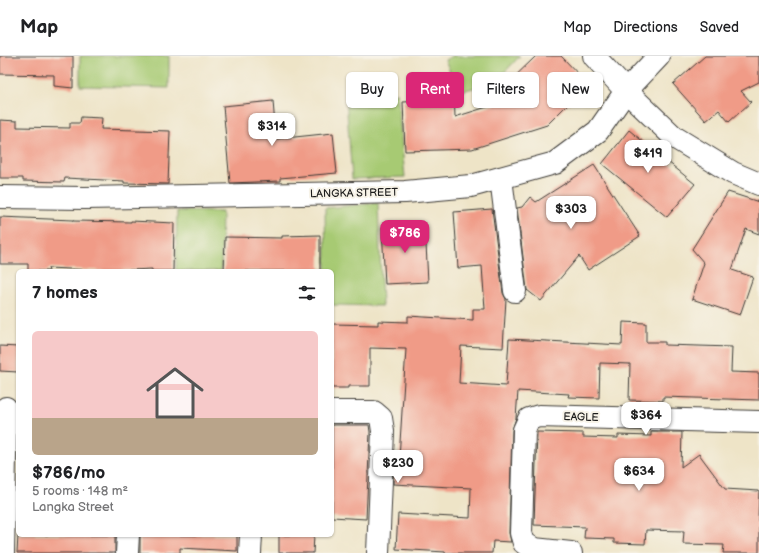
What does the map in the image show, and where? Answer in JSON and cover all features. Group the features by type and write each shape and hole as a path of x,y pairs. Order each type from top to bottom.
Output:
{"street":[{"path":"594,56 626,91 674,137 733,173 759,184"},
{"name":"LANGKA STREET","path":"0,197 85,198 405,192 471,186 555,163 598,131 626,91 659,56"},
{"path":"501,178 515,291"},
{"path":"3,553 8,408"},
{"path":"334,412 374,412 381,418 383,430 378,553"},
{"name":"EAGLE","path":"571,553 534,549 524,543 521,533 524,430 529,419 539,416 759,422"},
{"path":"127,553 128,537"},
{"path":"250,537 250,553"}],"green space":[{"path":"80,56 169,56 169,88 80,86"},
{"path":"452,56 520,56 505,72 472,72 472,88 464,91 464,72 450,72 445,60"},
{"path":"398,104 405,177 352,179 347,108 398,108"},
{"path":"378,203 382,306 334,305 334,269 326,269 325,208"},
{"path":"177,211 222,212 221,269 176,269"}],"building":[{"path":"0,56 73,56 73,88 54,86 54,75 0,74"},
{"path":"536,56 561,56 576,72 547,72 547,108 564,108 547,125 472,149 405,151 403,102 406,102 406,108 455,108 455,117 484,108 539,108 539,72 519,72"},
{"path":"705,56 759,56 759,82 741,91 751,102 729,122 719,110 706,121 673,84"},
{"path":"273,101 276,139 333,133 337,173 280,178 280,181 230,183 223,106"},
{"path":"81,117 102,118 101,129 170,131 168,184 124,183 124,181 65,178 64,182 23,181 23,178 0,178 0,120 17,121 17,127 70,128 70,123 80,123"},
{"path":"629,130 695,184 667,217 602,164"},
{"path":"594,165 640,236 588,270 579,256 541,301 527,290 517,208 522,207 530,197 536,202"},
{"path":"728,192 759,202 759,234 746,229 732,270 753,277 740,315 692,299 704,263 692,249"},
{"path":"492,209 503,293 506,299 503,348 461,346 459,383 506,386 509,339 622,345 623,322 646,323 646,342 665,342 665,345 732,347 731,372 759,373 759,400 663,397 663,401 629,400 630,364 600,363 599,398 568,397 569,394 518,391 516,418 512,430 509,533 511,542 493,541 492,553 445,553 396,549 398,514 470,518 471,488 393,484 394,458 399,458 406,349 370,348 370,386 348,386 348,388 334,388 334,324 378,325 378,321 408,322 408,316 473,320 473,309 485,309 482,266 458,268 454,212"},
{"path":"0,217 73,221 174,223 173,269 28,269 28,264 0,264"},
{"path":"425,225 428,282 385,284 382,227"},
{"path":"320,235 320,269 224,269 225,237 282,238 282,236"},
{"path":"0,346 16,347 16,372 0,371"},
{"path":"334,425 369,425 370,432 366,519 334,517"},
{"path":"537,432 583,433 583,437 618,438 618,435 651,436 651,432 682,432 681,467 699,454 725,489 759,491 759,553 723,553 724,545 683,544 684,531 646,530 645,544 614,543 614,539 584,538 585,527 534,525"},
{"path":"18,537 115,537 115,553 17,553"},
{"path":"140,537 237,537 237,551 180,548 180,553 140,553"},
{"path":"279,537 314,537 313,553 279,553"}]}
